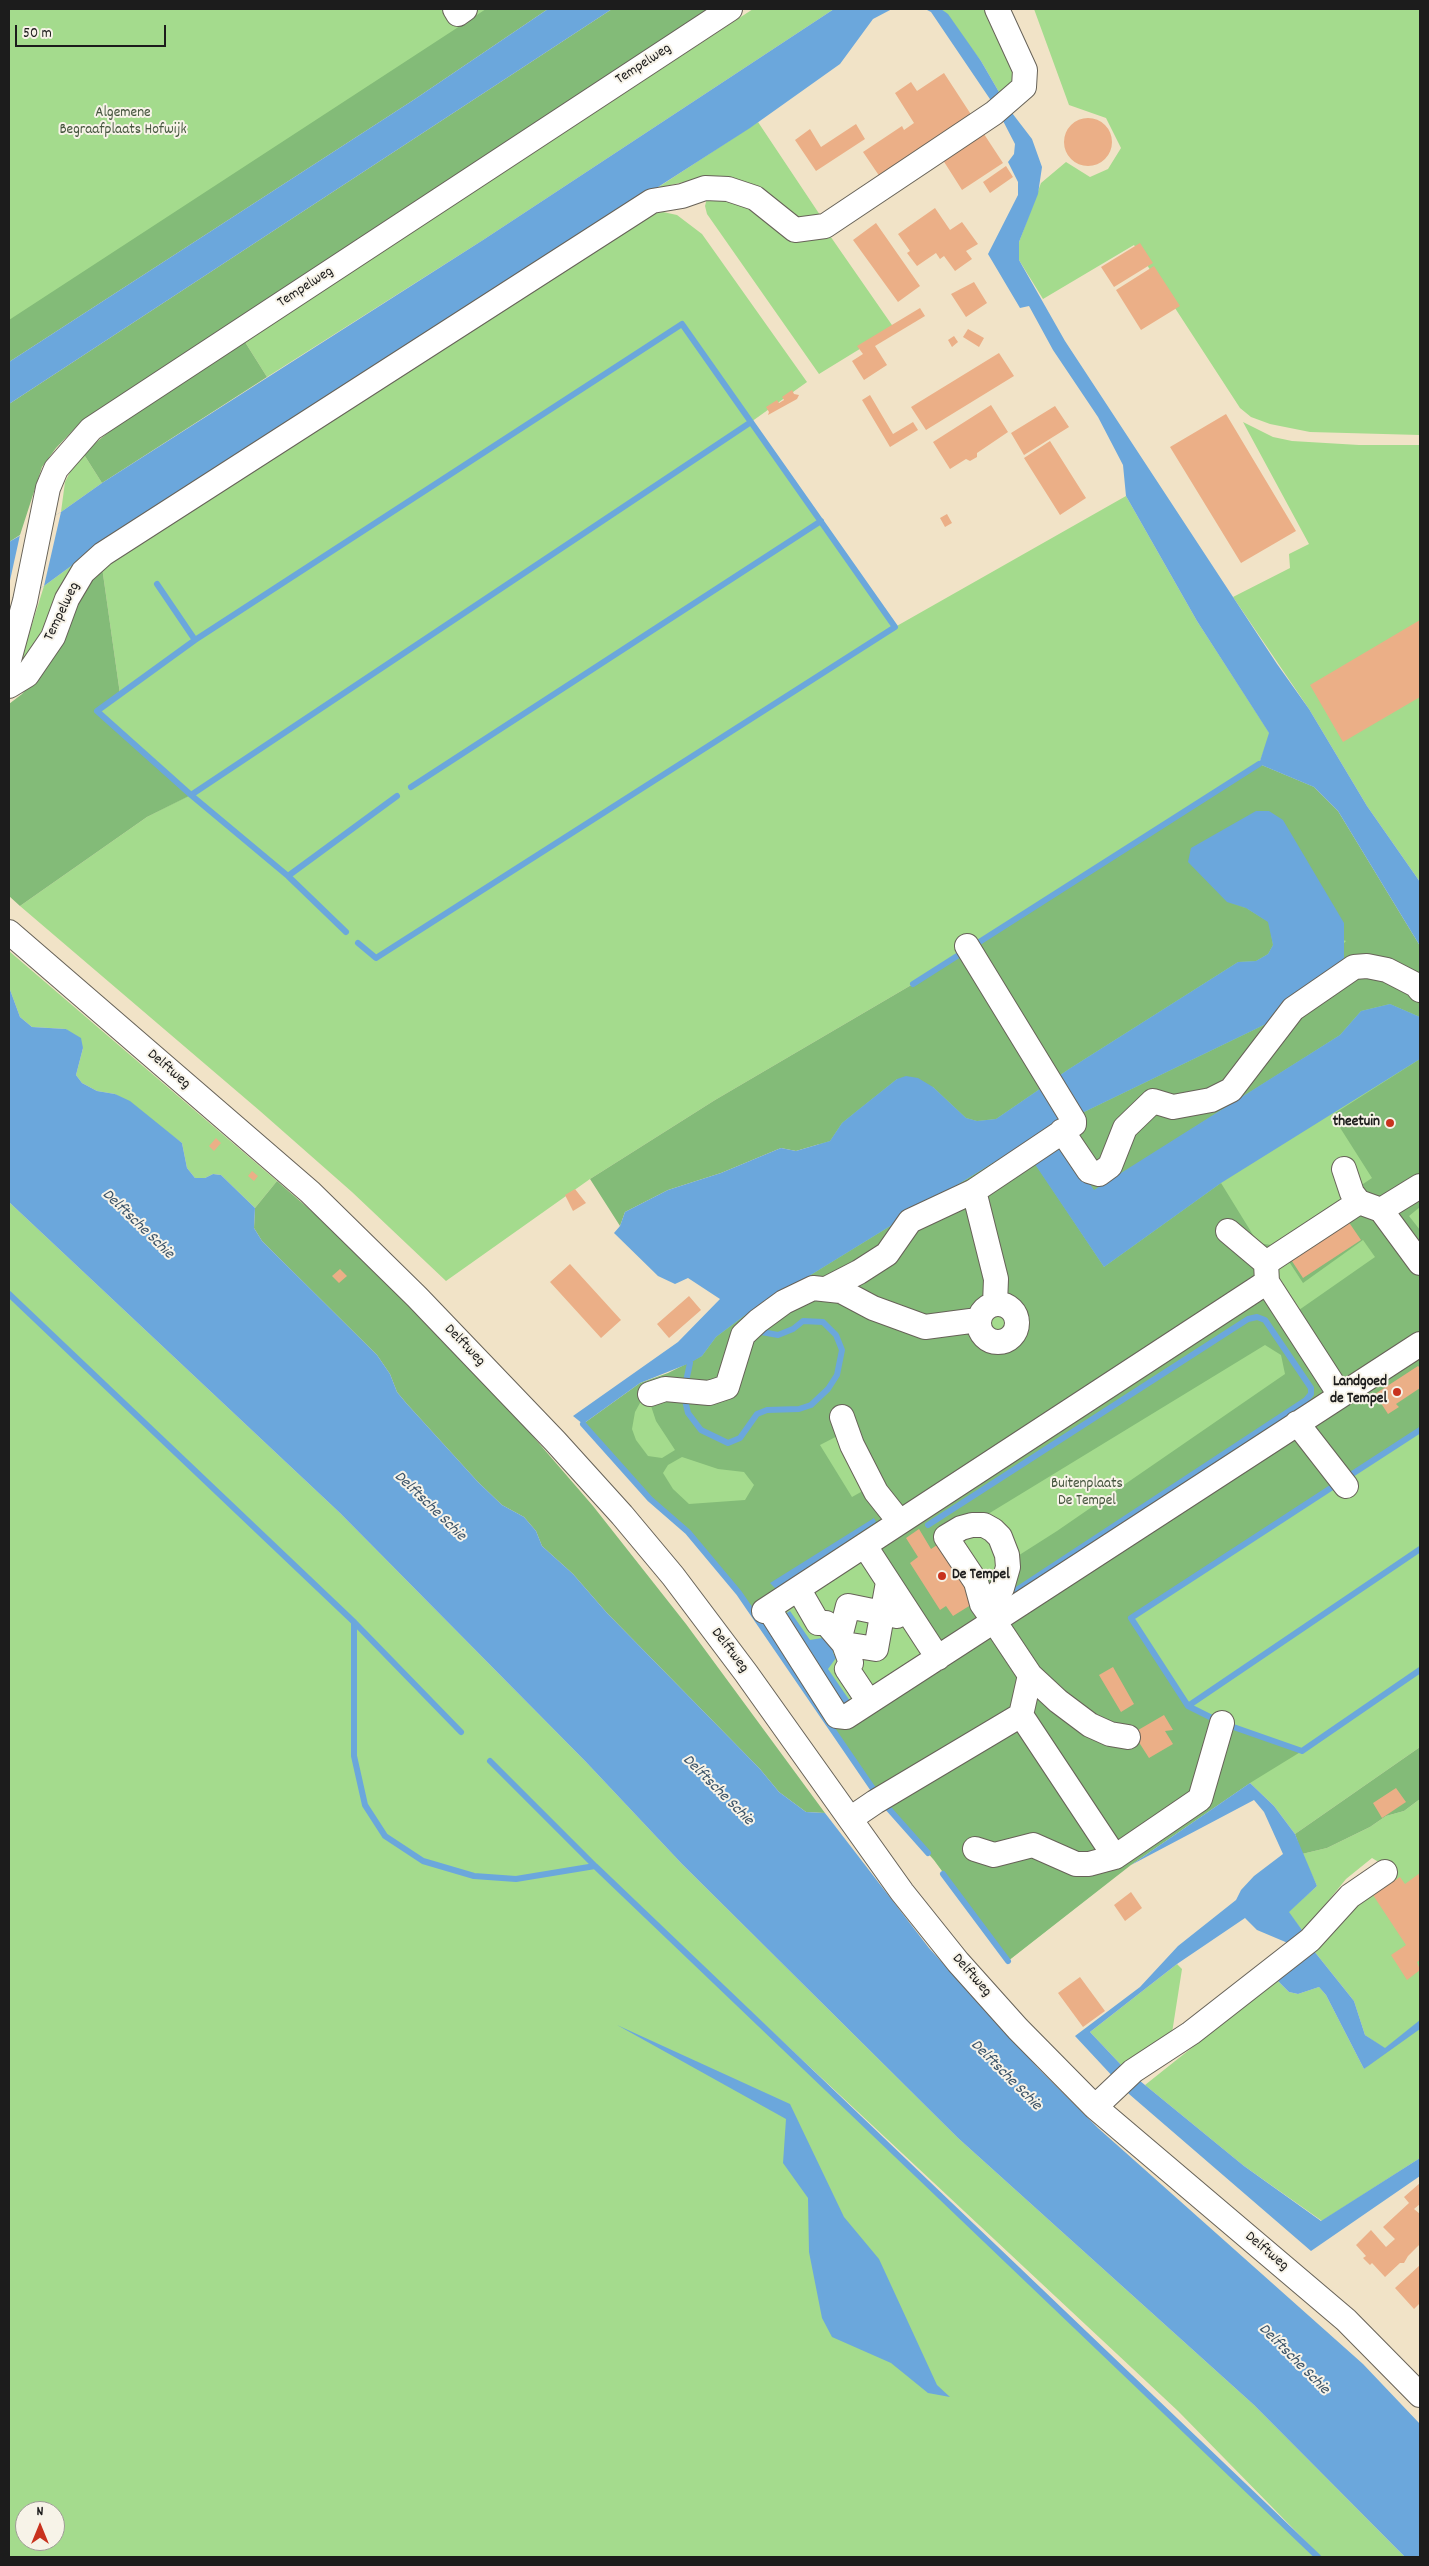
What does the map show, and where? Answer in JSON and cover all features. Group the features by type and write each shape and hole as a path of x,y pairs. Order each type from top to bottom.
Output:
{"street":[{"path":"455,9 458,14 465,9"},
{"name":"Tempelweg","path":"9,660 24,601 48,488 56,469 92,429 730,9"},
{"name":"Tempelweg","path":"9,686 27,675 53,637 67,599 83,572 103,554 652,201 682,196 705,188 728,189 755,198 795,230 825,226 1001,107 1024,87 1025,70 997,9"},
{"name":"Delftweg","path":"9,932 310,1192 418,1297 555,1440 672,1576 746,1673 902,1892 958,1962 1031,2043 1103,2098 1346,2320 1420,2395"},
{"path":"967,946 1064,1129 1089,1171 1099,1174 1110,1166 1125,1128 1153,1102 1173,1106 1211,1100 1231,1090 1292,1009 1354,967 1367,966 1387,970 1416,985 1420,990"},
{"path":"828,1288 860,1272 887,1254 910,1220 974,1191 1064,1129"},
{"path":"1344,1168 1352,1193 1359,1202 1381,1210 1420,1263"},
{"path":"1381,1210 1420,1186"},
{"path":"974,1191 996,1279 995,1304"},
{"path":"1359,1202 1266,1272 865,1546 768,1609 837,1716 846,1717 938,1658 988,1613 1297,1424 1420,1344"},
{"path":"1228,1231 1266,1272 1340,1395"},
{"path":"650,1394 665,1389 709,1393 727,1386 751,1328 784,1302 813,1288 828,1288 841,1291 873,1308 925,1327 978,1320"},
{"path":"995,1304 1013,1312 1017,1320 1016,1330 1010,1339 998,1344 983,1335 978,1320 980,1312 988,1305 995,1304"},
{"path":"842,1417 852,1445 876,1492 899,1521"},
{"path":"1297,1424 1342,1480"},
{"path":"865,1546 938,1658"},
{"path":"842,1640 876,1649 888,1582"},
{"path":"798,1590 818,1623 826,1623 842,1640 850,1663 847,1669 869,1702"},
{"path":"842,1640 848,1606 912,1619"},
{"path":"988,1613 1030,1675 1058,1701 1090,1725 1110,1734 1128,1737"},
{"path":"1030,1675 1021,1715 1115,1857"},
{"path":"850,1819 881,1798 1021,1715"},
{"path":"975,1849 994,1855 1033,1845 1076,1864 1089,1864 1115,1857 1200,1799 1222,1723"},
{"path":"1103,2098 1133,2071 1191,2032 1261,1980 1310,1940 1350,1896 1385,1872"}],"green space":[{"name":"Algemene Begraafplaats Hofwijk","path":"9,9 500,9 9,334"},
{"path":"486,9 548,9 415,99 9,362 9,320"},
{"path":"612,9 708,9 78,425 56,448 42,467 20,535 9,542 9,404"},
{"path":"753,9 834,9 483,240 267,377 245,342"},
{"path":"941,9 985,9 995,35 1022,80 1003,99 981,61"},
{"path":"1034,9 1420,9 1420,435 1310,432 1270,424 1251,417 1240,408 1134,245 1043,299 1019,260 1019,242 1041,183 1066,162 1090,177 1108,169 1121,148 1106,118 1069,105"},
{"path":"758,122 820,215 797,220 705,180 657,188"},
{"path":"714,196 826,230 894,328 819,374 707,214 705,206 707,198"},
{"name":"Buitenplaats De Tempel","path":"663,212 677,215 702,234 807,382 751,422 895,627 1126,496 1197,621 1270,734 1259,764 1314,787 1420,946 1420,1747 1295,1834 1274,1806 1250,1783 1130,1865 1008,1961 934,1860 880,1799 739,1593 688,1532 650,1499 583,1424 690,1363 913,984 715,1100 590,1179 446,1281 352,1192 260,1111 20,906 147,817 190,795 97,711 120,694 102,567 650,214"},
{"path":"245,342 267,377 102,483 83,453 110,431"},
{"path":"1243,422 1273,437 1292,441 1359,445 1420,445 1420,882 1367,806 1309,709 1233,597 1290,568 1289,554 1309,544"},
{"path":"83,453 102,483 61,512 65,482 73,466"},
{"path":"97,547 43,636 17,672 44,586"},
{"path":"102,567 120,694 98,711 191,795 147,817 20,906 9,896 9,704 22,694 44,669 77,592"},
{"path":"1259,764 1314,787 1338,811 1420,946 1420,1017 1390,1004 1361,1011 1340,1035 1094,1191 1051,1128 1266,1024 1346,941 1247,908 1269,922 1273,945 1268,954 1256,961 1238,962 1069,1069 996,1119 977,1121 966,1118 933,1087 897,1079 842,1123 830,1141 796,1151 781,1148 721,1173 668,1190 625,1212 620,1226 590,1179 715,1100 913,984"},
{"path":"9,951 277,1181 255,1208 221,1175 213,1174 205,1178 195,1178 187,1168 182,1143 115,1094 97,1091 82,1083 76,1075 83,1048 66,1029 32,1027 20,1017 9,987"},
{"path":"1420,1059 1420,1207 1409,1216 1420,1230 1420,1430 1131,1618 1188,1706 1222,1723 1302,1751 1250,1783 1131,1865 1008,1961 934,1860 880,1799 830,1726 937,1658 866,1547 755,1616 739,1593 689,1532 650,1499 583,1424 640,1383 668,1373 702,1356 716,1337 744,1316 1014,1150 1024,1147 1104,1267 1221,1183 1258,1243 1271,1245 1372,1178 1332,1115","holes":["1363,1240 1375,1257 1299,1310 1274,1276 1286,1257 1303,1283","993,1308 1007,1311 1012,1319 1012,1327 1009,1334 1002,1338 994,1338 987,1334 982,1327 986,1313","1265,1345 1281,1355 1285,1374 1057,1531 980,1580 952,1536","649,1400 656,1421 675,1450 662,1458 648,1456 636,1440 632,1429 635,1412 640,1403","851,1429 877,1483 852,1497 820,1445","682,1457 718,1469 744,1472 754,1485 745,1500 689,1504 673,1489 663,1473 668,1465"]},
{"path":"277,1181 324,1222 420,1315 518,1419 593,1506 686,1624 825,1813 806,1812 779,1792 760,1769 607,1613 573,1574 542,1546 536,1531 524,1517 502,1505 478,1482 397,1392 390,1374 377,1355 262,1241 254,1228 255,1208"},
{"path":"9,1202 340,1513 586,1762 682,1864 958,2138 1254,2405 1405,2557 1321,2557 1178,2411 643,1911 1318,2557 9,2557"},
{"path":"1420,1747 1420,1799 1404,1811 1386,1816 1370,1827 1327,1848 1302,1854 1295,1834"},
{"path":"1420,1799 1420,2158 1322,2221 1244,2166 1145,2085 1277,1980 1289,1992 1298,1994 1319,1987 1326,1995 1364,2069 1385,2049 1365,2035 1354,2001 1314,1951 1351,1905 1395,1872 1372,1858 1346,1879 1325,1905 1307,1937 1288,1912 1317,1886 1302,1854 1327,1848 1370,1827 1386,1816 1404,1811"},
{"path":"1177,1964 1182,1969 1172,2033 1123,2067 1090,2032"}],"water":[{"path":"548,9 612,9 9,404 9,362 415,99"},
{"path":"834,9 892,9 873,19 840,64 750,128 97,547 44,586 9,606 9,542 61,512 102,483 483,240"},
{"path":"925,9 941,9 948,14 981,61 1003,99 994,105 931,12"},
{"path":"1009,109 1032,139 1042,167 1038,194 1019,242 1019,260 1065,341 1277,664 1309,709 1367,806 1420,882 1420,946 1338,811 1314,787 1259,764 1269,733 1197,621 1126,496 1123,465 1098,417 1053,350 1029,306 1020,308 988,254 1018,195 1018,182 1008,162 1014,154 1015,144 1001,117"},
{"path":"1256,811 1269,811 1283,820 1344,923 1344,963 1266,1024 1051,1128 1094,1190 1340,1035 1361,1011 1390,1004 1420,1017 1420,1059 1221,1183 1104,1267 1024,1148 1014,1150 744,1316 716,1337 702,1356 690,1363 640,1383 583,1424 573,1416 678,1342 720,1299 688,1278 675,1284 658,1276 614,1233 620,1226 625,1212 668,1190 721,1173 781,1148 796,1151 830,1141 842,1123 897,1079 906,1076 918,1078 933,1087 966,1118 977,1121 996,1119 1069,1069 1238,962 1256,961 1268,954 1273,945 1268,922 1246,908 1227,902 1188,862 1191,848"},
{"name":"Delftsche Schie","path":"9,987 20,1017 32,1027 66,1029 81,1038 83,1048 76,1075 82,1083 97,1091 115,1094 130,1101 182,1143 187,1168 195,1178 205,1178 213,1174 221,1175 255,1208 254,1228 262,1241 377,1355 390,1374 397,1392 478,1482 502,1505 524,1517 536,1531 542,1546 573,1574 607,1613 760,1769 779,1792 806,1812 825,1813 929,1948 1038,2068 1098,2128 1363,2364 1420,2424 1420,2557 1405,2557 1254,2405 958,2138 682,1864 586,1762 340,1513 9,1202"},
{"path":"874,1518 876,1522 776,1589 770,1583"},
{"path":"790,1611 810,1640 822,1638 835,1648 833,1653 836,1658 828,1669 850,1701 843,1706 785,1614"},
{"path":"1250,1783 1274,1806 1295,1834 1317,1886 1289,1912 1307,1937 1295,1946 1257,1930 1245,1918 1177,1964 1090,2032 1123,2067 1244,2166 1321,2221 1420,2158 1420,2176 1311,2251 1129,2094 1075,2036 1140,1987 1178,1946 1236,1900 1241,1890 1254,1876 1283,1854 1264,1812 1254,1800 1131,1865"},
{"path":"1314,1951 1354,2001 1365,2035 1385,2048 1420,2020 1420,2029 1364,2069 1326,1995 1319,1987 1298,1994 1289,1992 1277,1980"},
{"path":"617,2025 790,2104 844,2217 879,2259 937,2385 950,2397 928,2393 891,2363 832,2337 822,2318 809,2252 808,2198 783,2163 786,2119"}],"pier":[{"path":"61,512 44,586 9,606 9,585 20,535"}],"building":[{"path":"944,73 972,116 880,177 863,152 902,126 904,130 914,123 895,93 911,82 917,91"},
{"path":"1083,118 1093,118 1102,122 1108,128 1111,133 1111,151 1102,162 1093,166 1083,166 1074,162 1068,156 1064,147 1064,137 1068,128 1074,122"},
{"path":"856,124 865,139 816,171 795,140 810,129 821,147"},
{"path":"982,131 1003,163 962,190 941,157"},
{"path":"1006,166 1013,177 990,193 983,182"},
{"path":"935,208 950,230 962,222 978,244 966,251 972,259 955,271 944,256 940,259 936,253 917,266 907,253 910,251 898,234"},
{"path":"876,223 920,286 898,302 853,240"},
{"path":"1140,243 1153,263 1114,287 1101,267"},
{"path":"1154,266 1180,306 1141,330 1116,290"},
{"path":"974,282 987,303 966,317 951,294"},
{"path":"920,308 925,316 875,346 887,365 864,380 852,361 863,354 857,346"},
{"path":"968,329 984,338 979,347 963,337"},
{"path":"954,336 958,342 952,347 948,340"},
{"path":"999,353 1014,376 926,430 911,407"},
{"path":"792,390 794,394 799,395 797,399 768,415 769,412 766,407 777,400 779,403 784,400 782,397"},
{"path":"870,395 893,434 913,422 918,430 890,447 862,400"},
{"path":"991,405 1008,432 977,453 977,457 970,461 966,459 950,469 933,442"},
{"path":"1055,406 1069,427 1024,455 1011,433"},
{"path":"1226,414 1296,531 1241,563 1170,447"},
{"path":"1050,441 1086,498 1060,515 1024,458"},
{"path":"947,514 952,523 945,527 940,518"},
{"path":"1420,620 1420,697 1343,742 1310,685"},
{"path":"216,1138 221,1143 214,1151 209,1146"},
{"path":"252,1171 258,1176 254,1181 248,1176"},
{"path":"575,1189 586,1203 573,1211 565,1195"},
{"path":"1346,1218 1361,1240 1303,1278 1288,1255"},
{"path":"570,1264 621,1320 601,1338 550,1282"},
{"path":"340,1269 347,1276 339,1283 332,1276"},
{"path":"689,1296 701,1310 669,1338 657,1324"},
{"name":"Landgoed de Tempel","path":"1418,1366 1420,1368 1420,1388 1396,1404 1399,1407 1388,1414 1375,1394"},
{"name":"De Tempel","path":"919,1529 931,1549 943,1541 974,1603 953,1616 946,1606 940,1610 910,1563 918,1557 906,1538"},
{"path":"1113,1667 1134,1704 1121,1712 1099,1675"},
{"path":"1164,1715 1173,1730 1165,1731 1173,1744 1149,1758 1133,1733"},
{"path":"1396,1788 1406,1802 1382,1818 1373,1803"},
{"path":"1420,1873 1420,1960 1417,1962 1420,1970 1407,1980 1391,1955 1406,1945 1373,1895 1400,1877 1405,1884"},
{"path":"1131,1892 1142,1908 1125,1921 1114,1905"},
{"path":"1080,1977 1105,2011 1083,2027 1058,1993"},
{"path":"1420,2183 1420,2204 1414,2209 1420,2214 1420,2244 1404,2263 1400,2263 1385,2277 1372,2263 1370,2265 1363,2258 1366,2256 1356,2245 1371,2230 1386,2247 1395,2239 1383,2227 1409,2203 1404,2197"},
{"path":"1420,2265 1420,2303 1414,2309 1395,2288"}],"waterway":[{"path":"191,795 97,711 195,640 682,324 895,627 376,958 358,943"},
{"path":"346,932 288,876 191,795 751,422"},
{"path":"411,787 821,521"},
{"path":"157,584 195,640"},
{"path":"973,946 1259,764"},
{"path":"288,876 397,796"},
{"path":"913,984 965,951"},
{"path":"9,1294 354,1622 461,1732"},
{"path":"928,1525 1248,1319 1257,1317 1265,1320 1311,1388 1311,1394 1306,1400 1006,1597"},
{"path":"684,1396 688,1413 701,1430 728,1443 740,1438 757,1414 767,1410 799,1409 811,1405 828,1389 837,1375 842,1350 836,1335 823,1322 803,1321 793,1329 778,1335 756,1331"},
{"path":"685,1386 690,1363"},
{"path":"583,1424 650,1499 688,1532 739,1593 880,1799 928,1853"},
{"path":"1346,1478 1420,1430"},
{"path":"1337,1484 1131,1618 1188,1706 1222,1723 1302,1751 1420,1670"},
{"path":"1188,1706 1420,1549"},
{"path":"354,1622 354,1756 365,1805 385,1836 423,1861 474,1876 516,1879 595,1866"},
{"path":"490,1761 595,1866 1318,2557"},
{"path":"943,1874 1008,1961"}],"place":[{"name":"theetuin","path":"1390,1123"},
{"name":"Landgoed de Tempel","path":"1397,1392"},
{"name":"De Tempel","path":"942,1576"}]}
